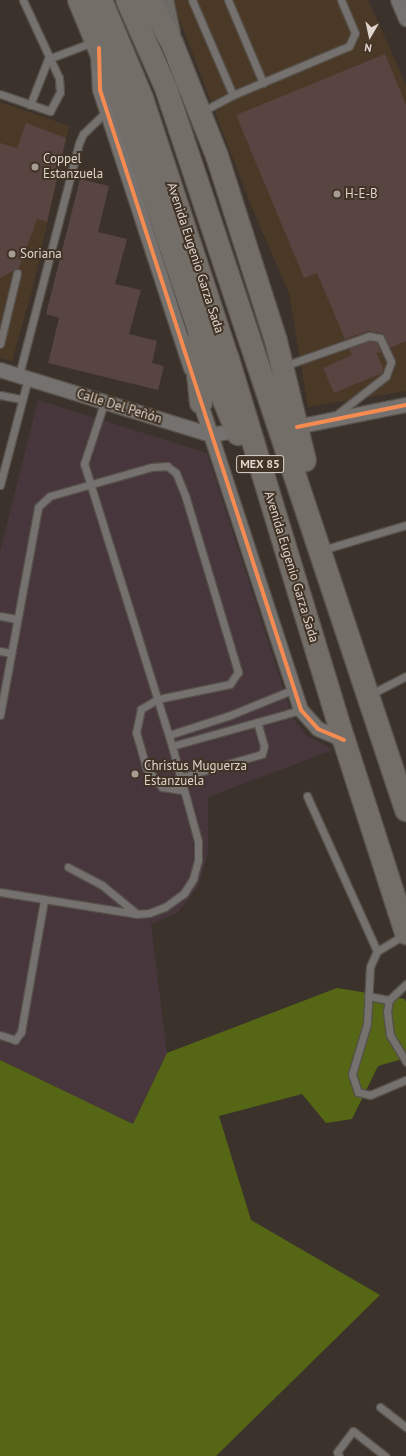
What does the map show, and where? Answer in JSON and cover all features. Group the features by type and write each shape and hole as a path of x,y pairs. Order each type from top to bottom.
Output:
{"highway":[{"path":"79,0 123,106 236,431 267,488"},
{"name":"Avenida Eugenio Garza Sada","path":"101,0 142,98 267,488 344,740 406,933"},
{"name":"Avenida Eugenio Garza Sada","path":"127,0 166,88 322,550 406,810"},
{"path":"149,0 172,43 201,112 282,367 311,488 307,507"},
{"path":"189,299 201,403"}],"street":[{"path":"163,0 172,43"},
{"path":"398,0 406,19"},
{"path":"98,44 98,78 107,111 301,710 318,729 344,740"},
{"name":"Calle Del Peñón","path":"0,370 211,435"},
{"path":"297,427 406,404"},
{"path":"211,435 236,431"}],"lane":[{"path":"0,94 47,111 55,106 61,86 23,0"},
{"path":"192,0 232,95"},
{"path":"228,0 263,83"},
{"path":"201,112 232,95 326,58 354,42 355,33 340,0"},
{"path":"48,59 98,44"},
{"path":"30,104 48,59"},
{"path":"0,485 21,400 23,376 79,143 87,130 107,111"},
{"path":"0,344 17,273"},
{"path":"282,367 369,336 380,338 391,362 386,376 330,419"},
{"path":"0,395 21,400"},
{"path":"0,892 137,914 165,907 184,893 193,879 198,860 198,841 182,790 169,735 92,484 84,464 104,403"},
{"path":"0,715 38,507 50,496 152,466 172,468 185,495 208,566 238,672 237,678 230,684 158,699 141,709 136,732 146,768 162,787 182,790"},
{"path":"322,550 406,525"},
{"path":"0,616 17,619"},
{"path":"0,651 11,653"},
{"path":"369,696 406,676"},
{"path":"169,735 294,689"},
{"path":"172,746 301,710"},
{"path":"179,778 262,754 264,746 257,722"},
{"path":"307,796 377,951"},
{"path":"68,867 102,885 137,914"},
{"path":"0,1035 15,1040 21,1032 44,900"},
{"path":"406,933 377,951 370,967 368,1024 352,1074 358,1092 370,1095 406,1080"},
{"path":"406,984 389,1000 386,1011 390,1035 406,1062"},
{"path":"368,996 389,1000"},
{"path":"380,1407 403,1425 406,1417"},
{"path":"339,1456 338,1452 353,1432 385,1456"}],"shaded area":[{"path":"172,0 368,0 406,85 406,391 308,407 289,293 252,208"},
{"path":"0,102 69,126 33,287 12,361 0,358"},
{"name":"Christus Muguerza Estanzuela","path":"38,400 207,453 293,718 306,735 333,750 208,797 208,853 198,887 177,913 151,924 167,1053 133,1124 0,1060 0,552"}],"green space":[{"path":"337,988 405,999 406,1003 406,1058 378,1066 352,1119 326,1123 302,1094 219,1116 251,1220 380,1295 216,1456 0,1456 0,1060 133,1124 167,1053"}],"building":[{"name":"H-E-B","path":"385,54 406,105 406,341 390,348 381,333 368,331 345,339 317,273 304,278 236,115"},
{"name":"Coppel Estanzuela","path":"26,123 66,138 47,222 37,219 19,268 0,278 0,143 17,148"},
{"path":"80,179 109,186 98,232 127,239 115,284 141,290 129,334 157,341 152,363 164,366 158,390 48,363 59,318 46,314"},
{"path":"369,341 377,342 381,352 376,353 383,368 382,373 334,393 323,368 352,355 349,348"}],"cycle path":[{"path":"99,48 100,90 301,710 318,729 344,740"},
{"path":"297,427 406,405"}],"place":[{"name":"Coppel Estanzuela","path":"35,167"},
{"name":"H-E-B","path":"337,194"},
{"name":"Soriana","path":"12,254"},
{"name":"Christus Muguerza Estanzuela","path":"135,774"}]}
